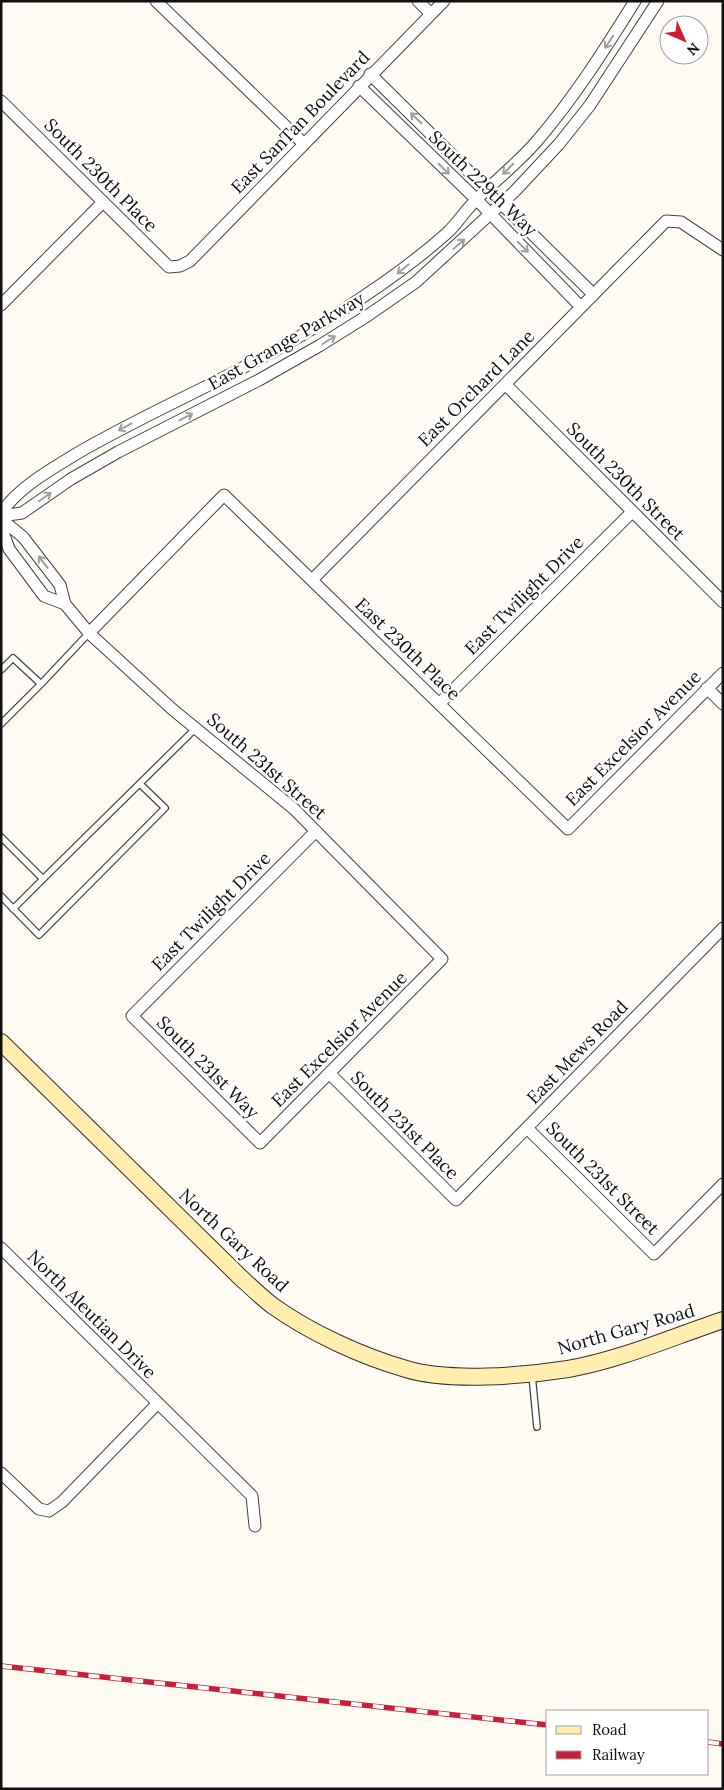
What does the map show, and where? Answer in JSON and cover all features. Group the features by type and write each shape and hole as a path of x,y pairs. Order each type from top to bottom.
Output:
{"main road":[{"name":"North Gary Road","path":"1,1042 239,1276 273,1306 318,1334 407,1370 450,1375 532,1373 568,1369 625,1353 723,1320"}],"street":[{"path":"156,1 304,144"},
{"path":"418,1 431,14"},
{"name":"East SanTan Boulevard","path":"180,266 190,260 370,74 444,1"},
{"name":"East Grange Parkway","path":"1,516 9,502 36,480 88,447 278,348 392,278 448,231 476,200 536,142 575,92 635,1"},
{"name":"East Grange Parkway","path":"1,516 22,513 71,479 118,452 259,380 319,346 416,282 502,203 559,144 590,105 658,1"},
{"name":"South 229th Way","path":"370,74 593,294"},
{"name":"South 229th Way","path":"360,86 581,306"},
{"name":"South 230th Place","path":"1,101 169,267 180,266"},
{"path":"1,305 103,202"},
{"name":"East Orchard Lane","path":"312,580 666,221 680,222 723,250"},
{"name":"South 230th Street","path":"505,384 723,602"},
{"name":"East 230th Place","path":"89,633 224,495 568,829"},
{"name":"East Twilight Drive","path":"439,704 632,512"},
{"name":"South 231st Street","path":"1,516 23,537 60,585 64,604"},
{"name":"South 231st Street","path":"1,526 9,548 44,596 64,604 89,633 196,728 264,783 316,831 442,959"},
{"name":"East Excelsior Avenue","path":"568,829 723,673"},
{"path":"707,688 723,704"},
{"name":"East Twilight Drive","path":"132,1016 316,831"},
{"name":"East Mews Road","path":"456,1200 723,928"},
{"name":"East Excelsior Avenue","path":"260,1143 442,959"},
{"name":"South 231st Way","path":"132,1016 260,1143"},
{"name":"South 231st Place","path":"329,1074 456,1200"},
{"name":"South 231st Street","path":"527,1128 654,1254 723,1184"},
{"name":"North Aleutian Drive","path":"1,1248 252,1496 255,1526"},
{"path":"1,1473 39,1510 49,1511 62,1502 157,1404"}],"lane":[{"path":"1,724 89,633"},
{"path":"1,670 13,658 41,684"},
{"path":"13,909 196,728"},
{"path":"1,896 39,935 165,808 140,784"},
{"path":"1,837 43,879"},
{"path":"532,1373 537,1428"}],"railway":[{"path":"1,1666 546,1725"},
{"path":"709,1742 723,1744"}]}
